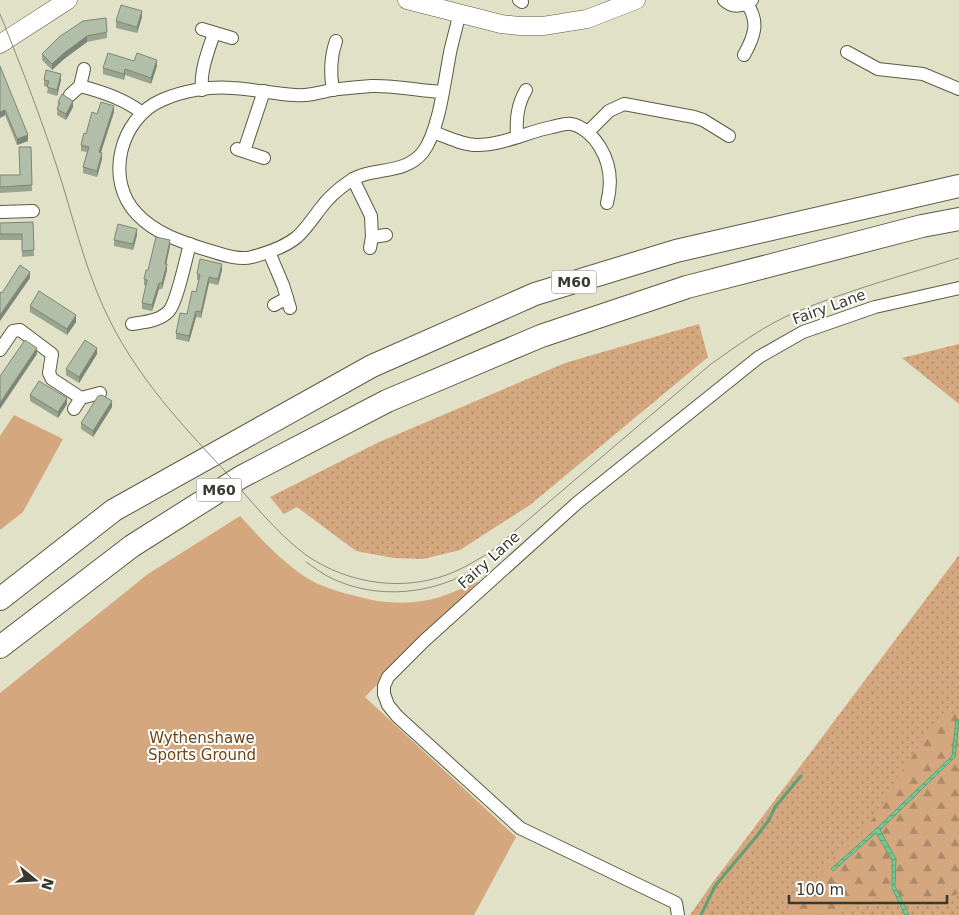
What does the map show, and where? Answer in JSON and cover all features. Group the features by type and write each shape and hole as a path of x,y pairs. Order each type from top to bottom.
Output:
{"highway":[{"name":"M60","path":"0,599 114,510 372,366 535,294 676,251 959,186"},
{"name":"M60","path":"0,647 132,546 241,477 387,401 541,336 687,287 922,226 959,219"}],"main road":[{"path":"0,44 68,0"},
{"path":"407,0 501,24 543,26 587,19 636,0"}],"street":[{"path":"724,0 735,5 749,2 755,28 744,55"},
{"path":"443,92 371,86 296,96 231,88 202,90 161,100 141,112 129,129 122,148 119,165 120,182 126,200 136,213 166,236 228,256 249,258 268,252 297,237 336,191 353,179 398,169 411,162 424,151 433,132 443,92 451,47 460,13"},
{"path":"202,90 201,79 208,31 232,38"},
{"path":"331,44 330,73 333,90"},
{"path":"850,58 878,69 923,74 959,89"},
{"path":"70,95 80,86 84,70"},
{"path":"80,86 132,106 141,112"},
{"path":"518,137 516,126 518,106 526,90"},
{"path":"264,91 240,150 264,158"},
{"path":"588,132 609,111 624,104 694,117 703,120 729,136"},
{"path":"433,132 466,144 477,145 497,143 546,128 569,124 581,128 588,132 597,142 608,164 610,176 608,200 622,199"},
{"path":"353,179 371,216 371,243 386,235"},
{"path":"0,212 34,211"},
{"path":"132,324 150,321 169,311 190,244"},
{"path":"268,252 288,303 274,305"},
{"name":"Fairy Lane","path":"678,915 676,903 520,828 397,716 388,704 384,694 384,686 388,678 424,641 577,503 759,356 803,332 875,307 959,288"},
{"path":"0,350 13,331 20,330 52,354 49,373 52,378 81,398"},
{"path":"74,409 81,398 100,394"}],"green space":[{"path":"699,324 708,357 530,505 460,550 423,559 394,558 356,551 297,507 284,514 270,497 377,443 565,363"},
{"path":"959,344 959,404 902,358"},
{"path":"14,415 63,439 23,512 0,530 0,436"},
{"name":"Wythenshawe Sports Ground","path":"240,516 276,554 297,571 318,584 351,595 398,603 415,602 450,594 479,581 365,697 516,837 474,915 0,915 0,693 148,574"},
{"path":"959,555 959,915 690,915 711,885"},
{"path":"959,712 959,894 943,898 925,898 897,907 879,897 841,910 835,915 789,915 832,859 858,837 883,806 895,781 929,732 946,716"}],"shaded area":[{"path":"956,720 959,720 955,757 880,830 896,859 895,886 909,915 905,915 892,888 892,860 876,833 833,871 831,869 952,756"}],"building":[{"path":"121,5 142,11 137,27 116,21"},
{"path":"106,18 107,32 87,36 52,64 42,54 59,37 83,21"},
{"path":"108,53 134,61 137,53 157,60 151,78 125,69 124,74 103,68"},
{"path":"0,66 28,135 17,139 5,110 0,112"},
{"path":"46,70 61,74 57,90 47,87 49,81 44,80"},
{"path":"62,94 73,101 66,114 57,109"},
{"path":"101,102 114,106 99,152 102,153 97,171 83,167 89,147 81,145 92,112 97,114"},
{"path":"19,147 31,147 32,185 0,187 0,175 20,175"},
{"path":"33,222 34,250 22,251 22,234 0,234 0,223"},
{"path":"118,224 137,229 133,244 114,240"},
{"path":"156,237 170,240 162,283 159,283 152,305 142,303 147,280 144,279"},
{"path":"200,259 222,264 218,279 209,277 201,312 196,311 189,336 176,333 180,313 187,314 192,291 196,292 200,275 197,274"},
{"path":"20,265 30,272 0,315 0,292 2,293"},
{"path":"39,291 76,315 67,329 30,306"},
{"path":"25,340 37,348 0,403 0,376"},
{"path":"85,340 97,348 79,377 66,369"},
{"path":"39,381 67,398 58,412 30,395"},
{"path":"102,395 112,401 93,431 81,423 98,396"}],"waterway":[{"path":"701,915 715,886 756,837 769,820 775,807 801,776"}],"tram line":[{"path":"0,14 49,143 96,290 111,323 134,363 176,417 283,536 306,555 323,565 360,579 399,584 418,582 438,578 465,567 489,553 711,364 752,336 773,323 816,304 959,258"},
{"path":"306,562 326,575 347,585 386,592 425,589 462,576 479,566"}]}
